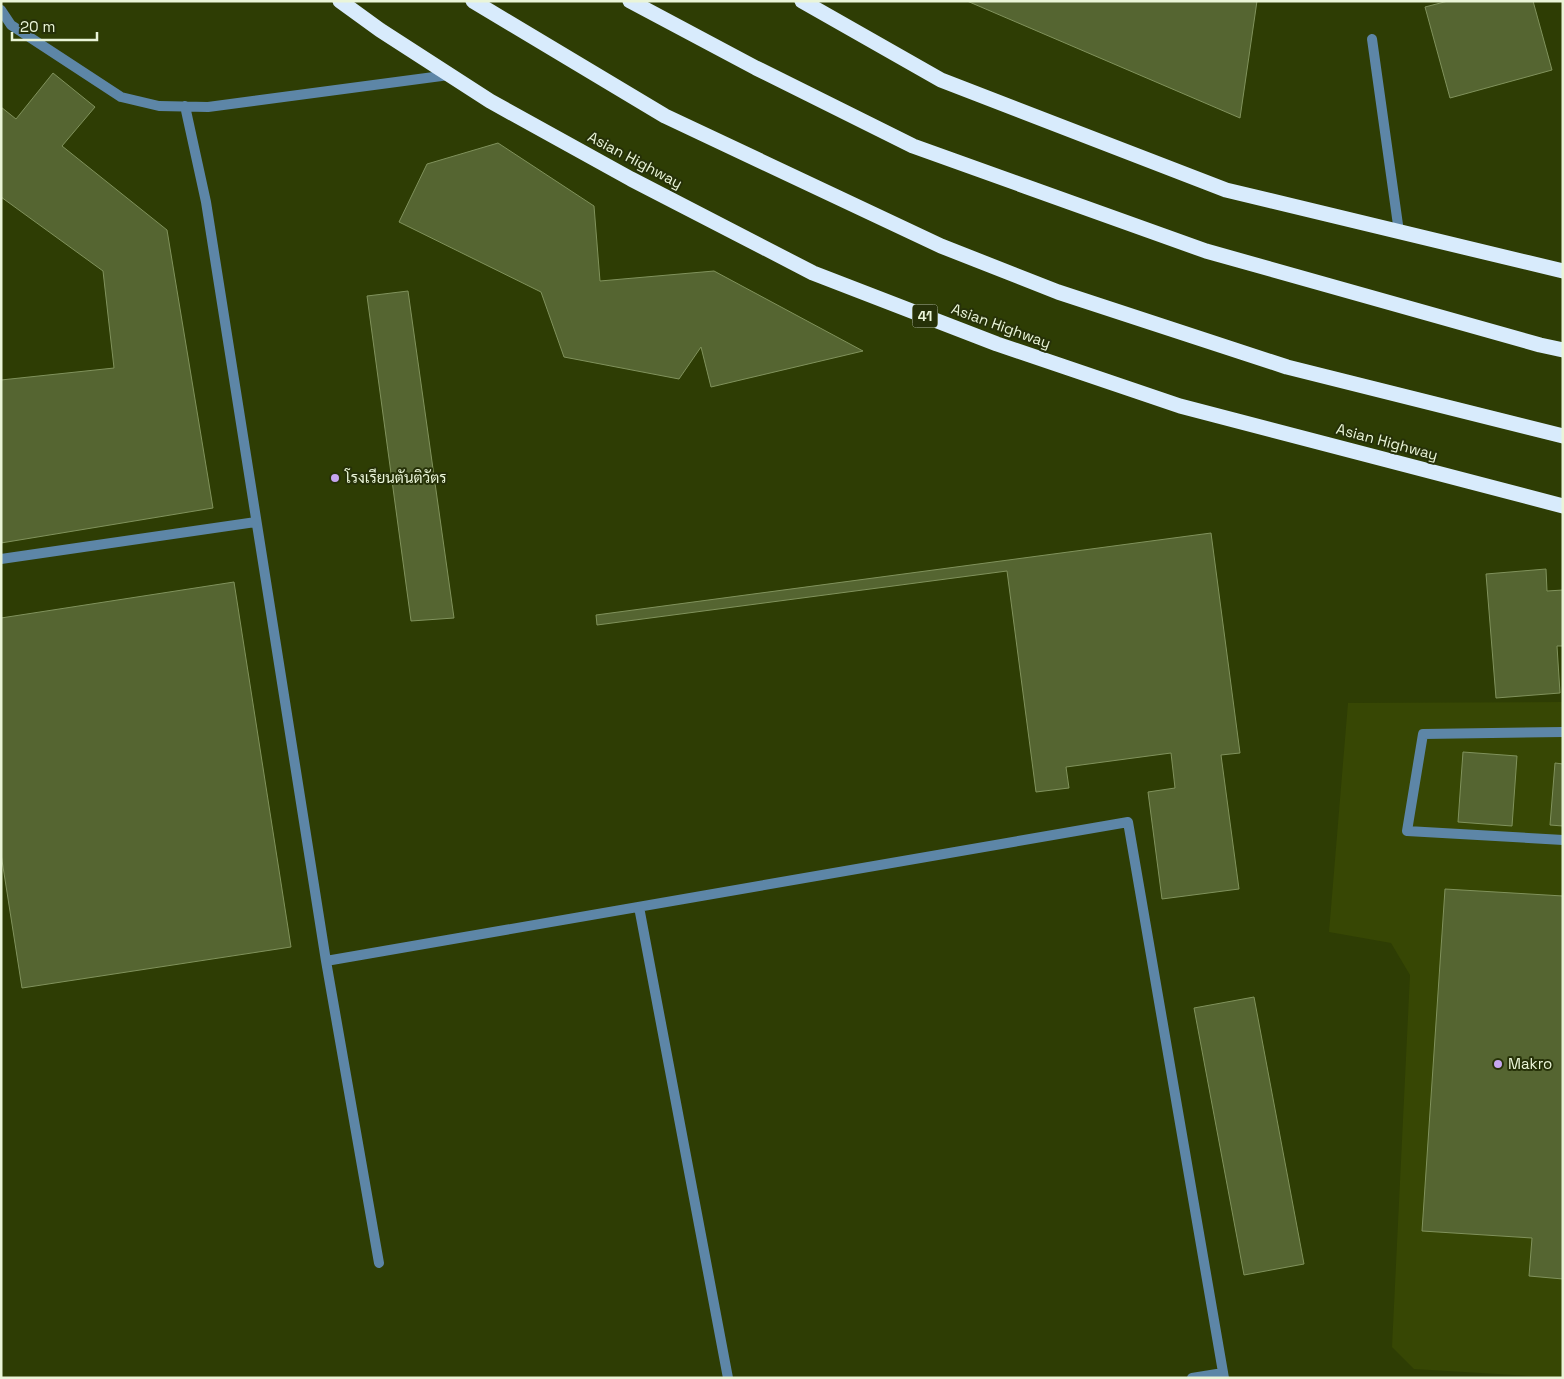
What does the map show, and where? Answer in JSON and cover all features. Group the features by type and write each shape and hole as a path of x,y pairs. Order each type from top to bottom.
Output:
{"highway":[{"name":"Asian Highway","path":"340,1 380,30 490,101 630,178 813,273 979,337 1180,406 1563,506"},
{"path":"472,1 665,116 941,246 1058,292 1287,367 1563,436"},
{"path":"630,1 756,68 913,146 1206,251 1563,350"},
{"path":"802,1 950,84 1226,190 1563,271"}],"street":[{"path":"1,10 6,23 121,97 159,106 208,107 449,75"},
{"path":"1372,39 1399,232"},
{"path":"185,106 206,202 326,961 379,1263"},
{"path":"1,559 256,522"},
{"path":"1563,732 1423,734 1407,831 1563,840"},
{"path":"326,961 1128,822 1223,1375 1192,1378"},
{"path":"639,907 728,1378"}],"shaded area":[{"path":"1563,702 1563,1378 1414,1369 1392,1347 1410,975 1391,943 1329,932 1348,703"}],"building":[{"path":"967,1 1257,1 1240,118"},
{"path":"1448,1 1533,1 1552,70 1450,98 1425,7"},
{"path":"53,73 95,107 62,146 167,230 213,508 1,543 1,380 114,368 103,271 1,197 1,107 16,119"},
{"path":"498,143 594,206 600,281 714,271 863,351 711,387 701,347 679,379 564,357 541,292 399,222 427,164"},
{"path":"408,291 454,618 411,621 367,296"},
{"path":"1211,533 1240,753 1221,755 1239,889 1162,899 1148,792 1175,788 1171,753 1066,767 1069,788 1036,792 1007,571 597,625 596,615"},
{"path":"1546,569 1547,591 1563,590 1563,646 1557,646 1560,693 1496,698 1486,574"},
{"path":"234,582 291,947 22,988 1,854 1,618"},
{"path":"1463,752 1517,756 1512,826 1458,822"},
{"path":"1555,763 1563,764 1563,826 1550,825"},
{"name":"Makro","path":"1445,889 1563,896 1563,1279 1529,1276 1532,1238 1422,1231"},
{"path":"1254,997 1304,1264 1244,1275 1194,1008"}],"place":[{"name":"โรงเรียนตันติวัตร","path":"335,478"},
{"name":"Makro","path":"1498,1064"}]}
